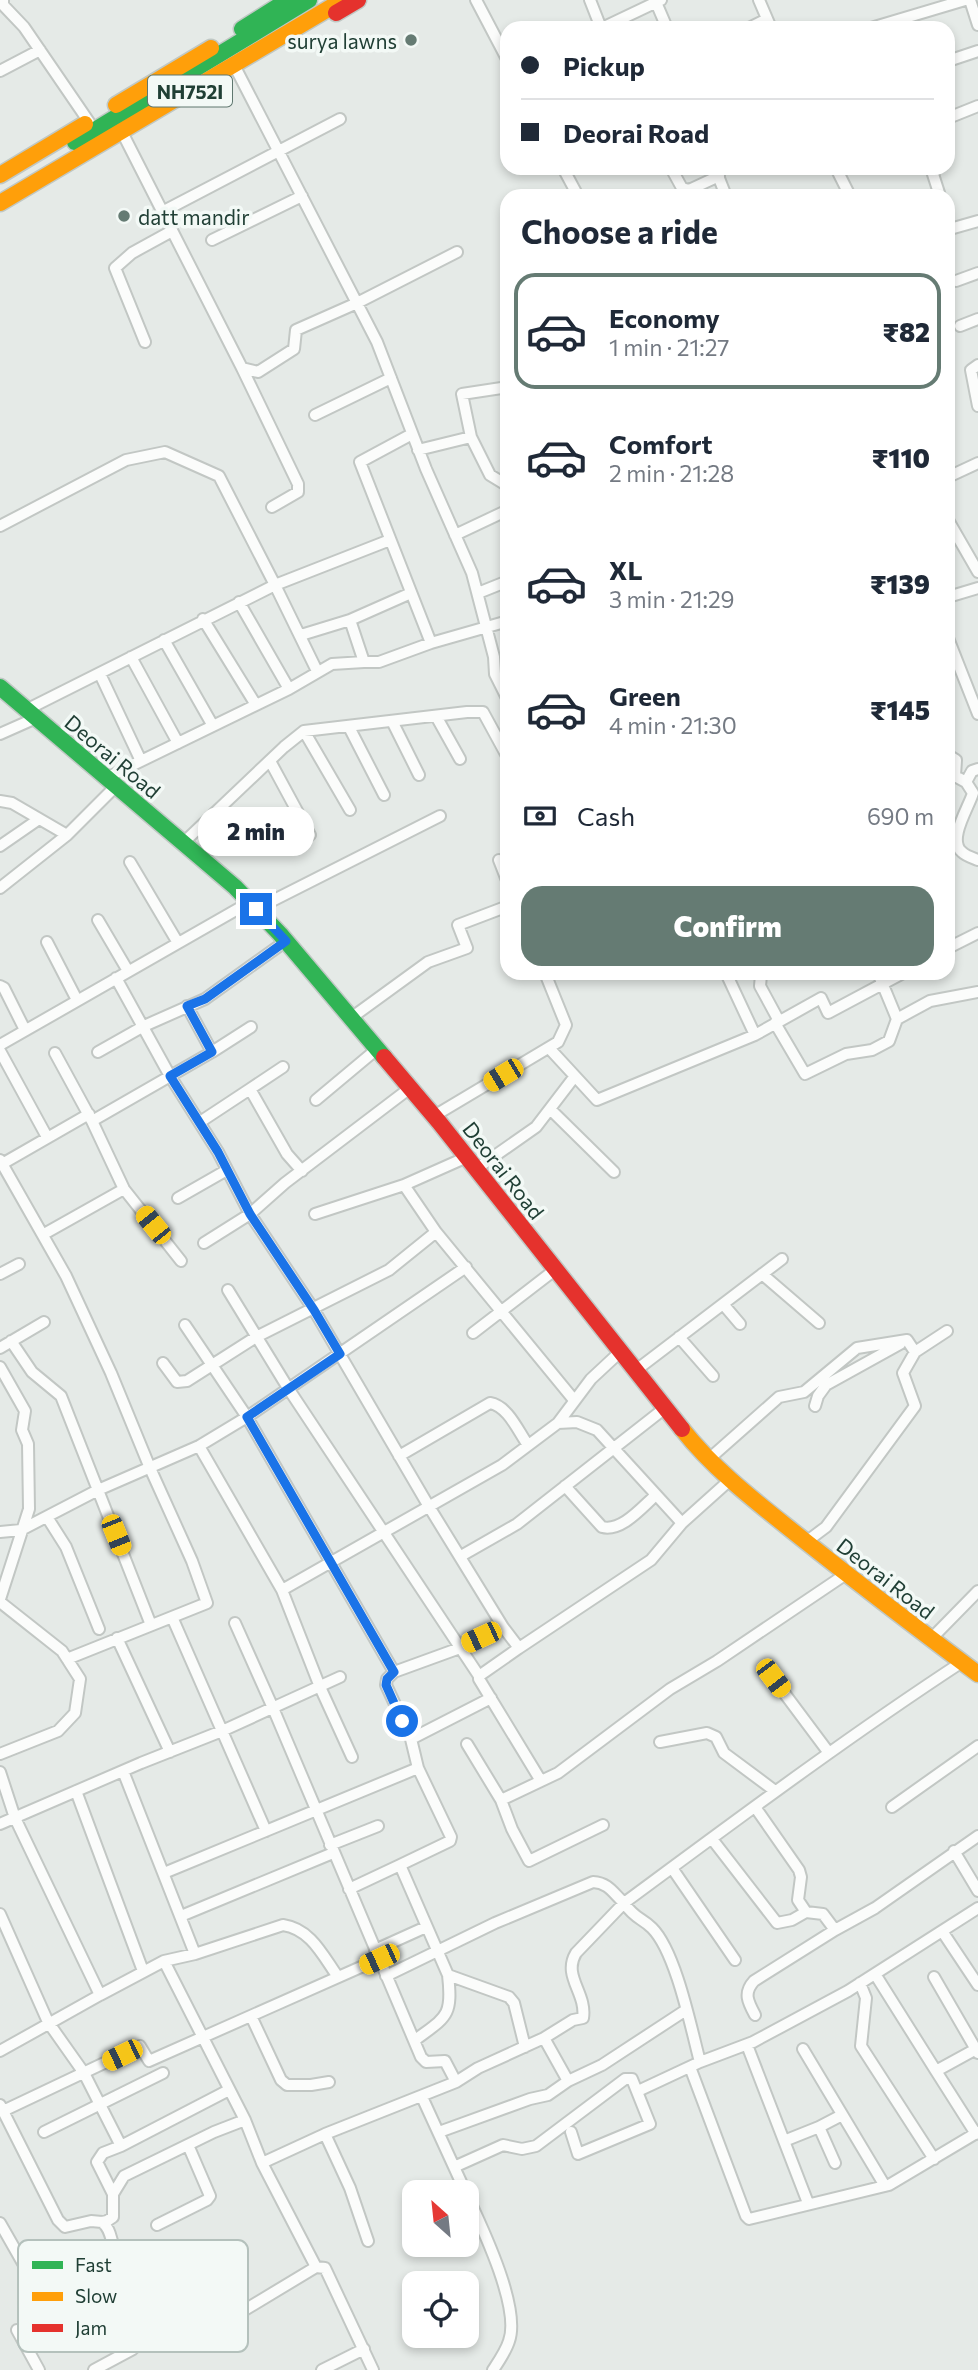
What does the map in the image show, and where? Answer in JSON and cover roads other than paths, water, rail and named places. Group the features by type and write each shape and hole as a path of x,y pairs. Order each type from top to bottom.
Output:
{"main road":[{"path":"0,175 288,0"},
{"name":"NH752I","path":"0,203 32,176 309,0"},
{"name":"NH752I","path":"0,188 32,176 236,69 343,0"},
{"path":"0,214 236,69 358,0"},
{"name":"Deorai Road","path":"0,687 235,887 286,941 434,1116 635,1371 709,1459 846,1574 978,1674"}],"street":[{"path":"3,0 3,5 24,27 89,122"},
{"path":"476,0 500,46"},
{"path":"590,0 598,21"},
{"path":"895,21 968,0 978,24"},
{"path":"616,21 657,1 664,21"},
{"path":"763,1 768,21"},
{"path":"0,71 40,50"},
{"path":"955,59 978,51"},
{"path":"236,69 377,342 418,450 472,573 494,657 495,674 500,684"},
{"path":"955,115 978,106"},
{"path":"162,212 340,118"},
{"path":"125,138 298,484 299,492 295,496 272,507"},
{"path":"675,175 682,188 686,189"},
{"path":"691,189 712,175"},
{"path":"212,240 302,196"},
{"path":"955,228 978,221"},
{"path":"145,342 115,268 132,253 172,231"},
{"path":"242,368 258,372 294,349 296,330 357,303 457,252"},
{"path":"956,281 978,273"},
{"path":"960,326 978,319"},
{"path":"978,365 971,370 971,376 978,406"},
{"path":"315,415 391,378"},
{"path":"500,388 462,394 471,437 491,475 500,480"},
{"path":"412,434 360,462 431,643"},
{"path":"418,450 471,437"},
{"path":"0,526 127,460 165,452 219,476 317,671"},
{"path":"955,474 978,463"},
{"path":"455,535 500,514"},
{"path":"955,532 978,572"},
{"path":"0,734 100,674 239,601 390,540"},
{"path":"478,593 500,584"},
{"path":"955,595 978,589"},
{"path":"301,635 350,620 411,593"},
{"path":"239,601 289,689"},
{"path":"203,619 256,705"},
{"path":"350,620 364,662"},
{"path":"0,888 67,835 111,782 141,761 289,689 332,664 379,662 431,643 500,623"},
{"path":"164,640 213,726"},
{"path":"131,657 178,743"},
{"path":"955,664 977,708"},
{"path":"495,674 500,672"},
{"path":"100,674 141,761"},
{"path":"183,843 304,731 483,712 500,743"},
{"path":"436,716 460,759"},
{"path":"392,721 418,775"},
{"path":"349,727 384,795"},
{"path":"304,731 349,810"},
{"path":"270,761 310,835"},
{"path":"966,782 972,771 978,769"},
{"path":"955,776 966,782 973,793 959,828 957,845 962,852 978,860"},
{"path":"0,801 12,803 67,835"},
{"path":"0,1045 178,943 440,816"},
{"path":"0,846 39,818"},
{"path":"130,862 178,943"},
{"path":"351,1018 428,962 467,948 458,925 500,909"},
{"path":"98,920 128,971"},
{"path":"955,944 978,933"},
{"path":"98,1052 144,1026 205,999 286,941"},
{"path":"47,942 77,1000"},
{"path":"116,978 250,1214 314,1310 428,1505 503,1628 519,1648"},
{"path":"434,1116 558,1042 566,1026 548,980"},
{"path":"729,980 755,1035"},
{"path":"761,980 760,986 777,1022 806,1074 846,1054 872,1050 889,1041 897,1019 930,1001 978,992"},
{"path":"881,980 897,1019"},
{"path":"549,1048 597,1100 755,1035 821,998 828,1013 890,980"},
{"path":"0,986 4,988 24,1030"},
{"path":"187,1006 212,1052"},
{"path":"67,1659 207,1603 192,1561 111,1373 66,1276 1,1162 170,1076 251,1027"},
{"path":"316,1100 377,1049"},
{"path":"0,1051 47,1137"},
{"path":"55,1053 91,1118 124,1189 181,1261"},
{"path":"200,1122 283,1067"},
{"path":"315,1214 472,1163 536,1127 575,1076"},
{"path":"204,1243 250,1214 410,1088"},
{"path":"250,1089 286,1154 302,1171"},
{"path":"551,1110 614,1172"},
{"path":"178,1198 227,1170"},
{"path":"404,1185 436,1233 574,1400"},
{"path":"44,1234 124,1189"},
{"path":"163,1363 172,1378 181,1383 256,1337 389,1270 436,1233"},
{"path":"635,1371 782,1259"},
{"path":"0,1274 19,1264"},
{"path":"0,1532 21,1530 98,1490 198,1446 247,1417 466,1267"},
{"path":"473,1333 556,1269"},
{"path":"762,1274 819,1323"},
{"path":"228,1290 288,1388 479,1676 541,1781"},
{"path":"723,1304 740,1324"},
{"path":"0,1348 44,1322"},
{"path":"186,1325 247,1417 394,1672"},
{"path":"806,1542 826,1527 915,1406 904,1373 915,1352 947,1331"},
{"path":"679,1338 713,1376"},
{"path":"907,1340 915,1352"},
{"path":"815,1406 826,1385 907,1340"},
{"path":"709,1459 779,1397 804,1392 857,1348 907,1340"},
{"path":"11,1341 32,1372 61,1396 151,1625"},
{"path":"282,1590 502,1465 558,1423 603,1366 620,1352"},
{"path":"0,1367 25,1411 22,1430 28,1444 29,1509 0,1601 62,1651 80,1679 75,1713 58,1731 0,1754"},
{"path":"399,1456 490,1403 498,1404 528,1445"},
{"path":"461,1556 517,1524 665,1408"},
{"path":"558,1423 576,1422 597,1430 682,1523"},
{"path":"198,1446 282,1590 320,1687 352,1757"},
{"path":"479,1676 650,1560 682,1523 731,1479"},
{"path":"565,1486 602,1527 609,1529 619,1526 656,1495"},
{"path":"47,1517 66,1547 99,1629"},
{"path":"501,1800 558,1773 670,1689 717,1661 846,1574"},
{"path":"931,1639 978,1591"},
{"path":"172,1617 266,1831"},
{"path":"235,1623 423,2060 445,2061 456,2082"},
{"path":"349,1889 450,1841 450,1833 418,1768 411,1740 386,1685 387,1679 394,1672 503,1628"},
{"path":"117,1638 170,1752"},
{"path":"261,2162 456,2082 478,2068 544,2038 573,2020 583,2018 583,2002 570,1973 571,1961 576,1952 624,1903 775,1791 962,1662"},
{"path":"0,1824 222,1731 340,1677"},
{"path":"773,1678 829,1753"},
{"path":"411,1740 491,1698"},
{"path":"660,1742 707,1733 716,1737 724,1753 775,1791"},
{"path":"467,1744 501,1800 512,1829 529,1861 603,1825"},
{"path":"892,1807 978,1746"},
{"path":"164,1873 418,1768"},
{"path":"123,1771 195,1954"},
{"path":"0,1772 15,1818 100,1995"},
{"path":"76,1791 143,1970"},
{"path":"755,1807 799,1870 798,1900 806,1912"},
{"path":"181,1916 378,1826"},
{"path":"755,2014 746,1997 749,1987 835,1930 874,1908 978,1836"},
{"path":"712,1839 775,1921 783,1923 806,1912 823,1914 835,1930"},
{"path":"954,1851 978,1891"},
{"path":"400,1865 448,1975 450,2008 444,2018 415,2040"},
{"path":"672,1868 736,1960"},
{"path":"386,1976 506,1918 593,1882 610,1887 633,1916 653,1928 668,1954 682,1989 695,2064 746,2216 752,2218 885,2186 977,2133 875,1974"},
{"path":"638,2091 695,2064 747,2045 860,1983 978,1908"},
{"path":"0,1914 48,2022 84,2073 121,2146"},
{"path":"0,2051 143,1970 283,1924 307,1933 338,1977"},
{"path":"229,2090 103,2153 97,2162 113,2194 113,2217 107,2221 91,2221 72,2227 62,2225 1,2108 140,2046 149,2061 338,1977 426,1927"},
{"path":"942,1931 977,1983"},
{"path":"164,1961 245,2120 261,2162 316,2267"},
{"path":"448,1975 509,1997 514,2003 525,2047"},
{"path":"934,1977 977,2050 936,2071"},
{"path":"860,1983 866,1998 861,2046 934,2159"},
{"path":"439,2132 548,2095 568,2081 603,2065 686,2010"},
{"path":"251,2016 281,2080 287,2085 329,2082"},
{"path":"544,2038 568,2081"},
{"path":"747,2045 808,2203"},
{"path":"803,2049 885,2186"},
{"path":"44,2132 163,2073"},
{"path":"454,2167 503,2145 522,2149 536,2146 628,2078 632,2079 650,2124 578,2154 571,2132"},
{"path":"422,2096 460,2180"},
{"path":"784,2141 842,2115"},
{"path":"113,2194 124,2176 245,2120"},
{"path":"819,2127 835,2163"},
{"path":"325,2134 350,2188 368,2241"},
{"path":"158,2225 210,2196 188,2145"},
{"path":"102,2222 112,2240"},
{"path":"0,2223 18,2256"},
{"path":"480,2225 511,2315 510,2341 493,2370"},
{"path":"248,2308 316,2267 328,2270 373,2370"},
{"path":"322,2370 363,2349"},
{"path":"29,2352 39,2370"},
{"path":"94,2370 127,2352"}],"place":[{"name":"surya lawns","path":"411,40"},
{"name":"datt mandir","path":"124,216"}]}
